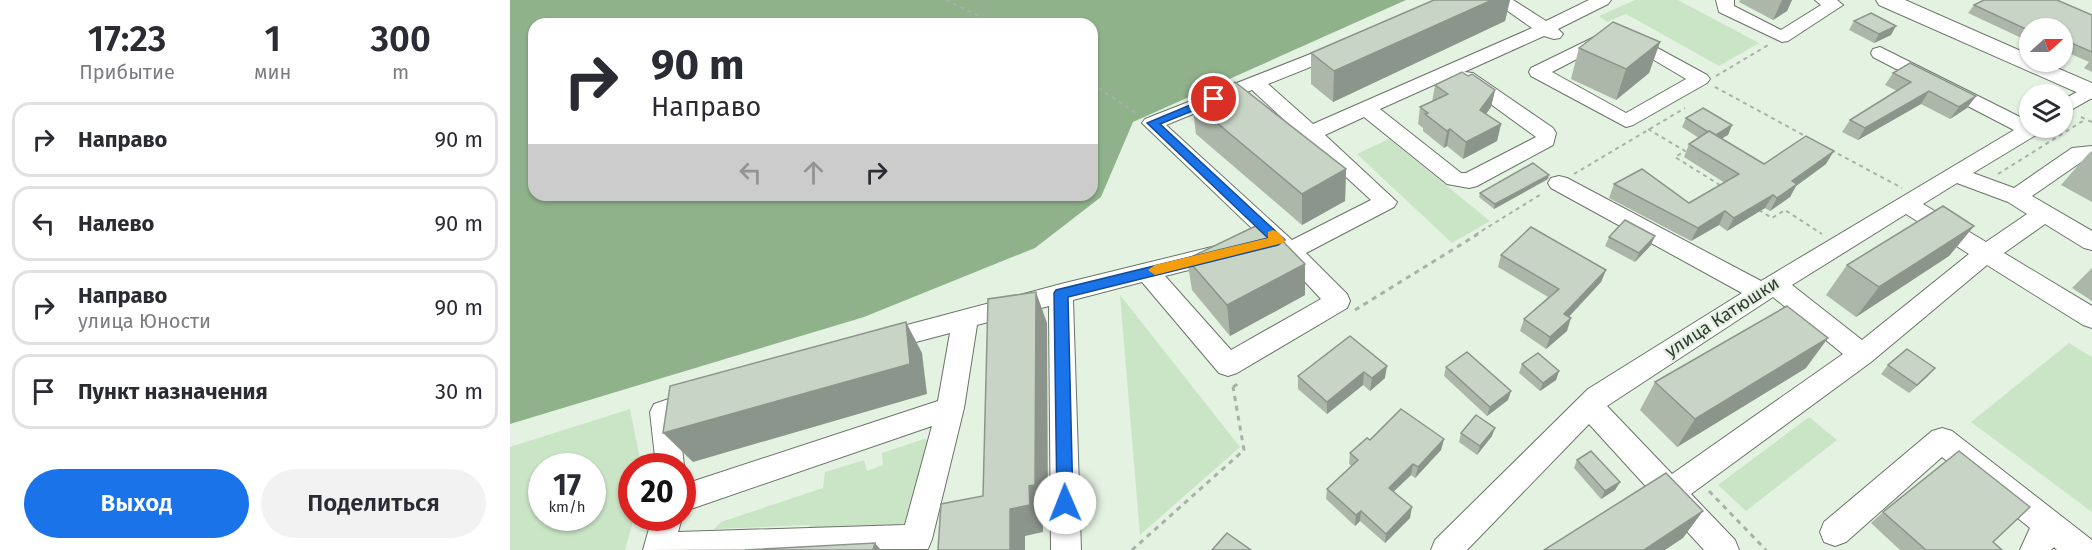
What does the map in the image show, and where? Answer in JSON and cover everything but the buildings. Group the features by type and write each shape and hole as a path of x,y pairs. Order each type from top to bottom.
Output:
{"main road":[{"path":"1887,0 2091,91"}],"street":[{"path":"1501,0 1580,50"},
{"path":"1311,133 1602,0"},
{"path":"1725,0 1725,8 1782,37 1834,5 1824,0"},
{"path":"1617,31 1704,85 1626,121 1538,72 1617,31"},
{"path":"1147,272 1234,378 1338,301 1284,245 1152,123 1362,40"},
{"path":"1880,53 2019,123"},
{"path":"1366,108 1455,179 1469,181 1546,140 1546,133 1454,69"},
{"path":"856,349 1147,272 1284,245 1386,202 1254,82"},
{"path":"2073,102 2091,91"},
{"name":"улица Катюшки","path":"1446,550 1598,397 1767,288 2019,136"},
{"path":"2016,196 2079,153 2092,153"},
{"path":"1955,174 2016,196 2090,238"},
{"path":"1559,183 1767,288 1862,355"},
{"path":"1912,200 1986,253 2092,318"},
{"path":"1670,492 1862,355 1986,253 2045,213"},
{"path":"1061,293 1066,550"},
{"path":"663,531 658,549 916,544 950,408 965,319"},
{"path":"669,453 664,412 717,394"},
{"path":"1589,405 1724,550"},
{"path":"696,494 950,408"},
{"path":"1835,532 1942,440 2044,539 2081,550"}],"path":[{"path":"946,0 984,18"},
{"path":"1704,85 1782,37"},
{"path":"1704,85 1717,89 1808,137"},
{"path":"1704,85 1717,89"},
{"path":"1098,88 1152,123"},
{"path":"1350,313 1687,106"},
{"path":"2081,117 2092,122"},
{"path":"1982,184 2086,119"},
{"path":"1648,129 1685,151 1675,157 1723,188"},
{"path":"1828,148 1912,200"},
{"path":"1752,206 1772,218 1785,210 1838,245"},
{"path":"1132,550 1244,450 1234,378"},
{"path":"1694,475 1766,550"}],"green space":[{"path":"510,0 1406,0 1133,122 1098,199 1098,18 528,18 528,201 1096,201 1035,248 864,317 510,424"},
{"path":"1635,0 1678,0 1759,43 1719,66 1626,14 1607,22 1599,16"},
{"path":"1389,139 1490,221 1452,243 1357,154"},
{"path":"1120,295 1240,447 1140,535"},
{"path":"2069,343 2092,357 2092,512 1971,422"},
{"path":"630,409 638,453 618,453 618,531 630,531 625,550 510,550 510,447"},
{"path":"1809,417 1837,440 1746,511 1718,485"},
{"path":"924,439 933,441 910,527 810,530 809,525 714,529 721,522 823,488 825,472 864,460 867,471 883,465 882,453"}],"slow traffic":[{"path":"1155,270 1278,240 1273,235"}],"route":[{"path":"1065,503 1061,293 1278,240 1152,123 1214,99"}]}
